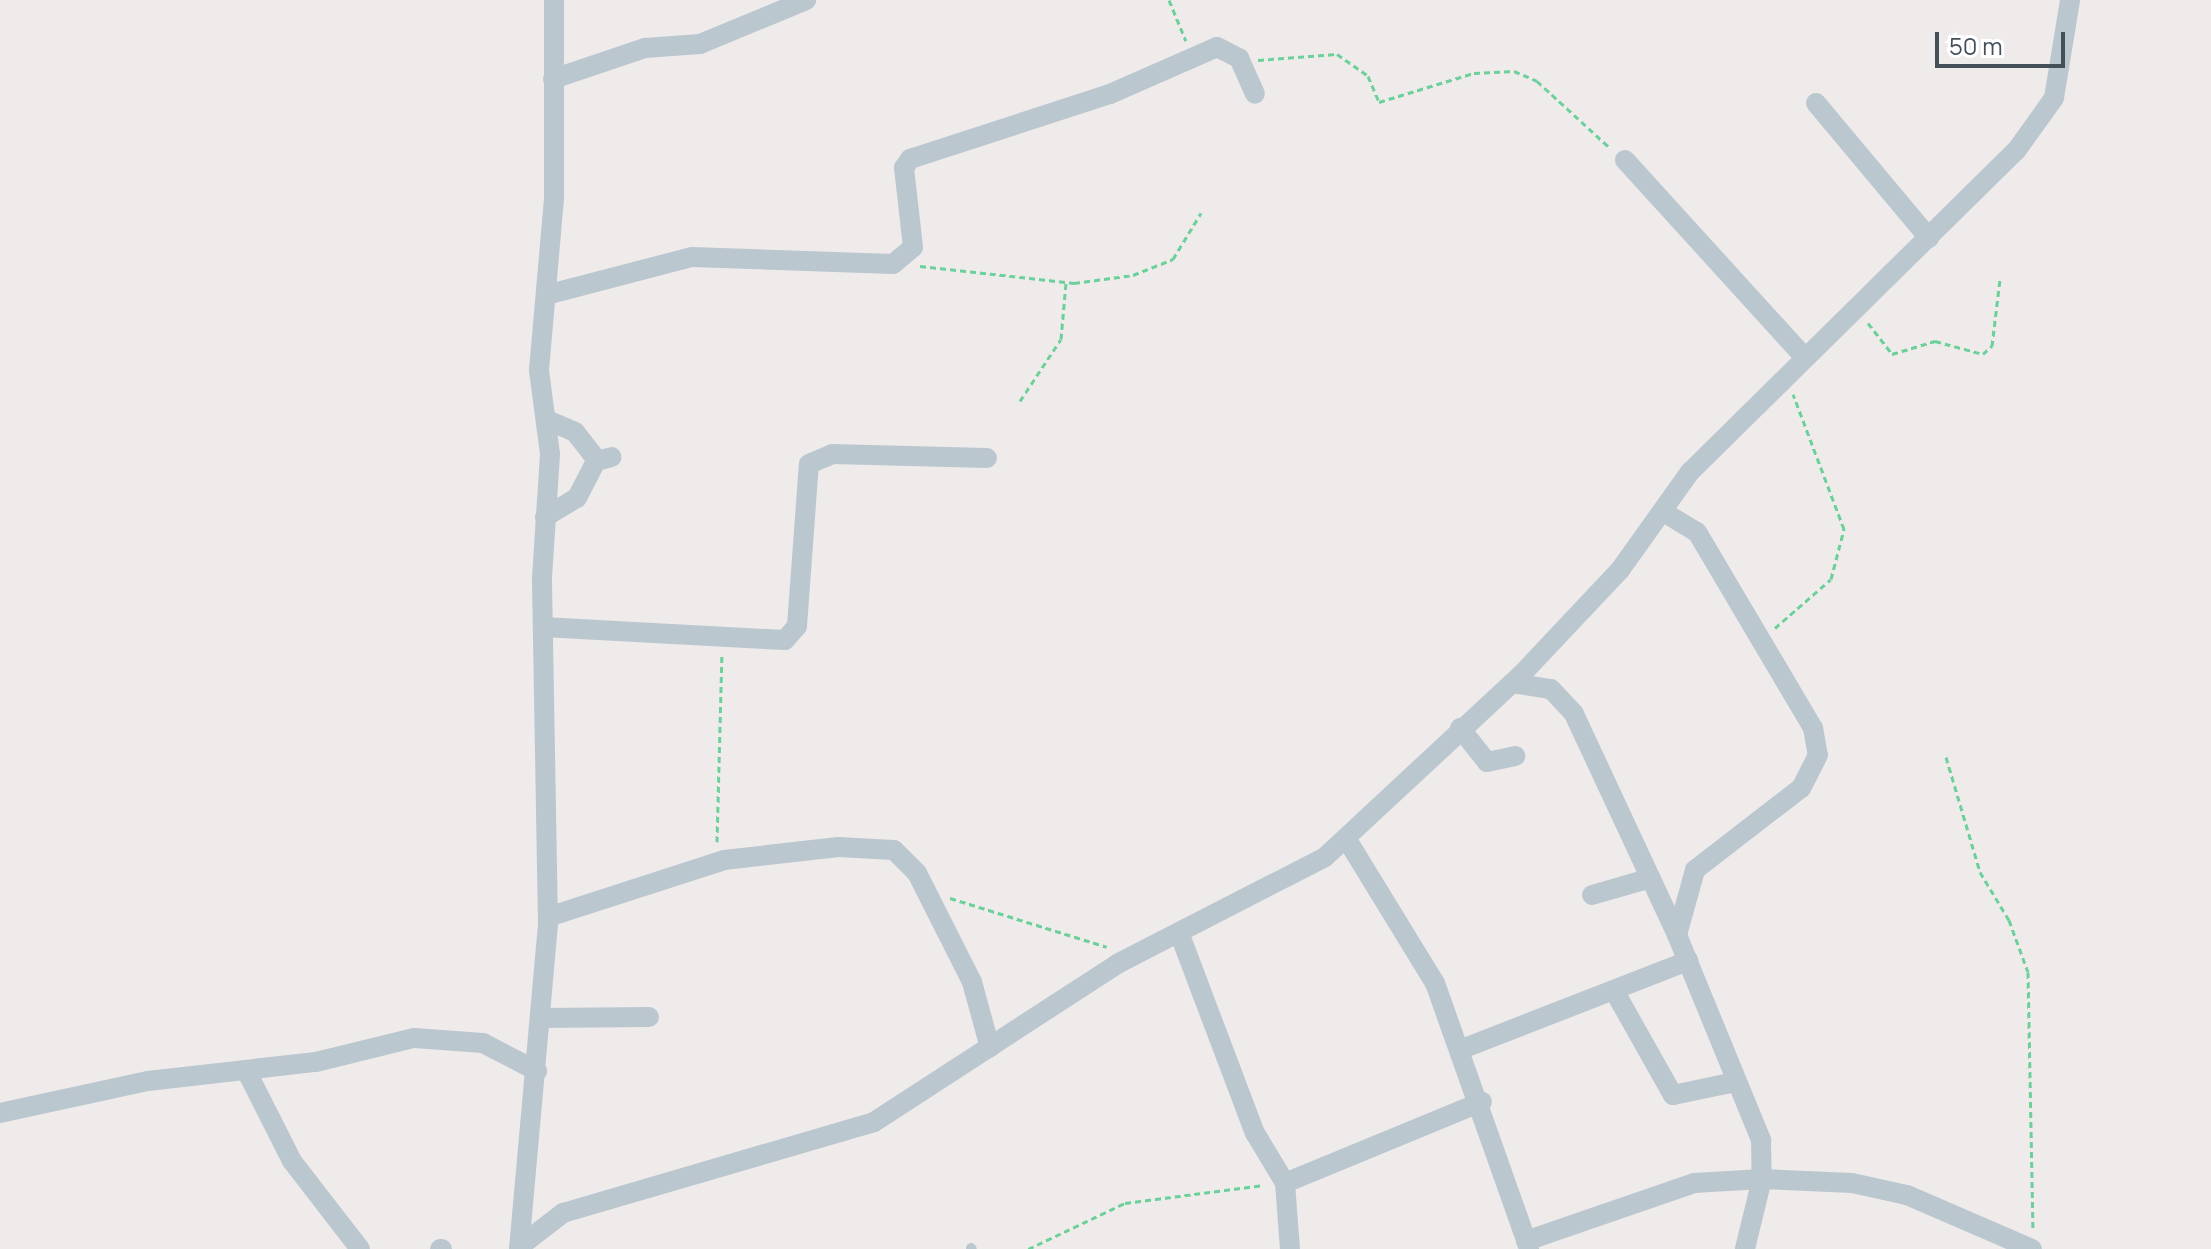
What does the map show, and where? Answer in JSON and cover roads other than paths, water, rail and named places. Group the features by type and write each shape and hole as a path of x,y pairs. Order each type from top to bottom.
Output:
{"street":[{"path":"519,1248 537,1071 548,917 543,627 547,420 539,370 546,295 554,0"},
{"path":"553,79 645,48 700,44 806,0"},
{"path":"519,1248 563,1213 874,1122 1134,956 1271,891 1346,838 1460,728 1512,683 1665,513 1690,472 1804,357 1929,238 2048,108 2065,58 2070,0"},
{"path":"546,295 692,257 754,254 884,266 901,260 913,247 904,168 910,159 1110,94 1192,56 1225,46 1239,58 1255,94"},
{"path":"1816,103 1929,238"},
{"path":"1625,160 1804,357"},
{"path":"545,517 577,498 604,458 575,432 547,420"},
{"path":"543,627 734,634 785,640 797,626 809,464 832,454 987,458"},
{"path":"1665,513 1697,532 1759,642 1813,728 1813,774 1695,870 1677,935"},
{"path":"1512,683 1551,689 1574,714 1688,961 1761,1140 1762,1179 1745,1249"},
{"path":"1460,728 1487,762 1515,756"},
{"path":"1346,838 1428,970 1482,1102 1528,1245 1694,1183 1762,1179 1852,1183 1907,1195 2033,1241"},
{"path":"548,917 716,862 811,849 894,850 905,854 972,982 990,1048"},
{"path":"1592,895 1651,878"},
{"path":"1180,935 1255,1133 1283,1180 1290,1249"},
{"path":"1462,1049 1616,994 1688,961"},
{"path":"1616,994 1673,1095 1735,1082"},
{"path":"541,1018 649,1017"},
{"path":"0,1113 148,1081 246,1070 457,1037 512,1053 537,1071"},
{"path":"246,1070 292,1161 360,1249"},
{"path":"1283,1180 1482,1102"}]}
